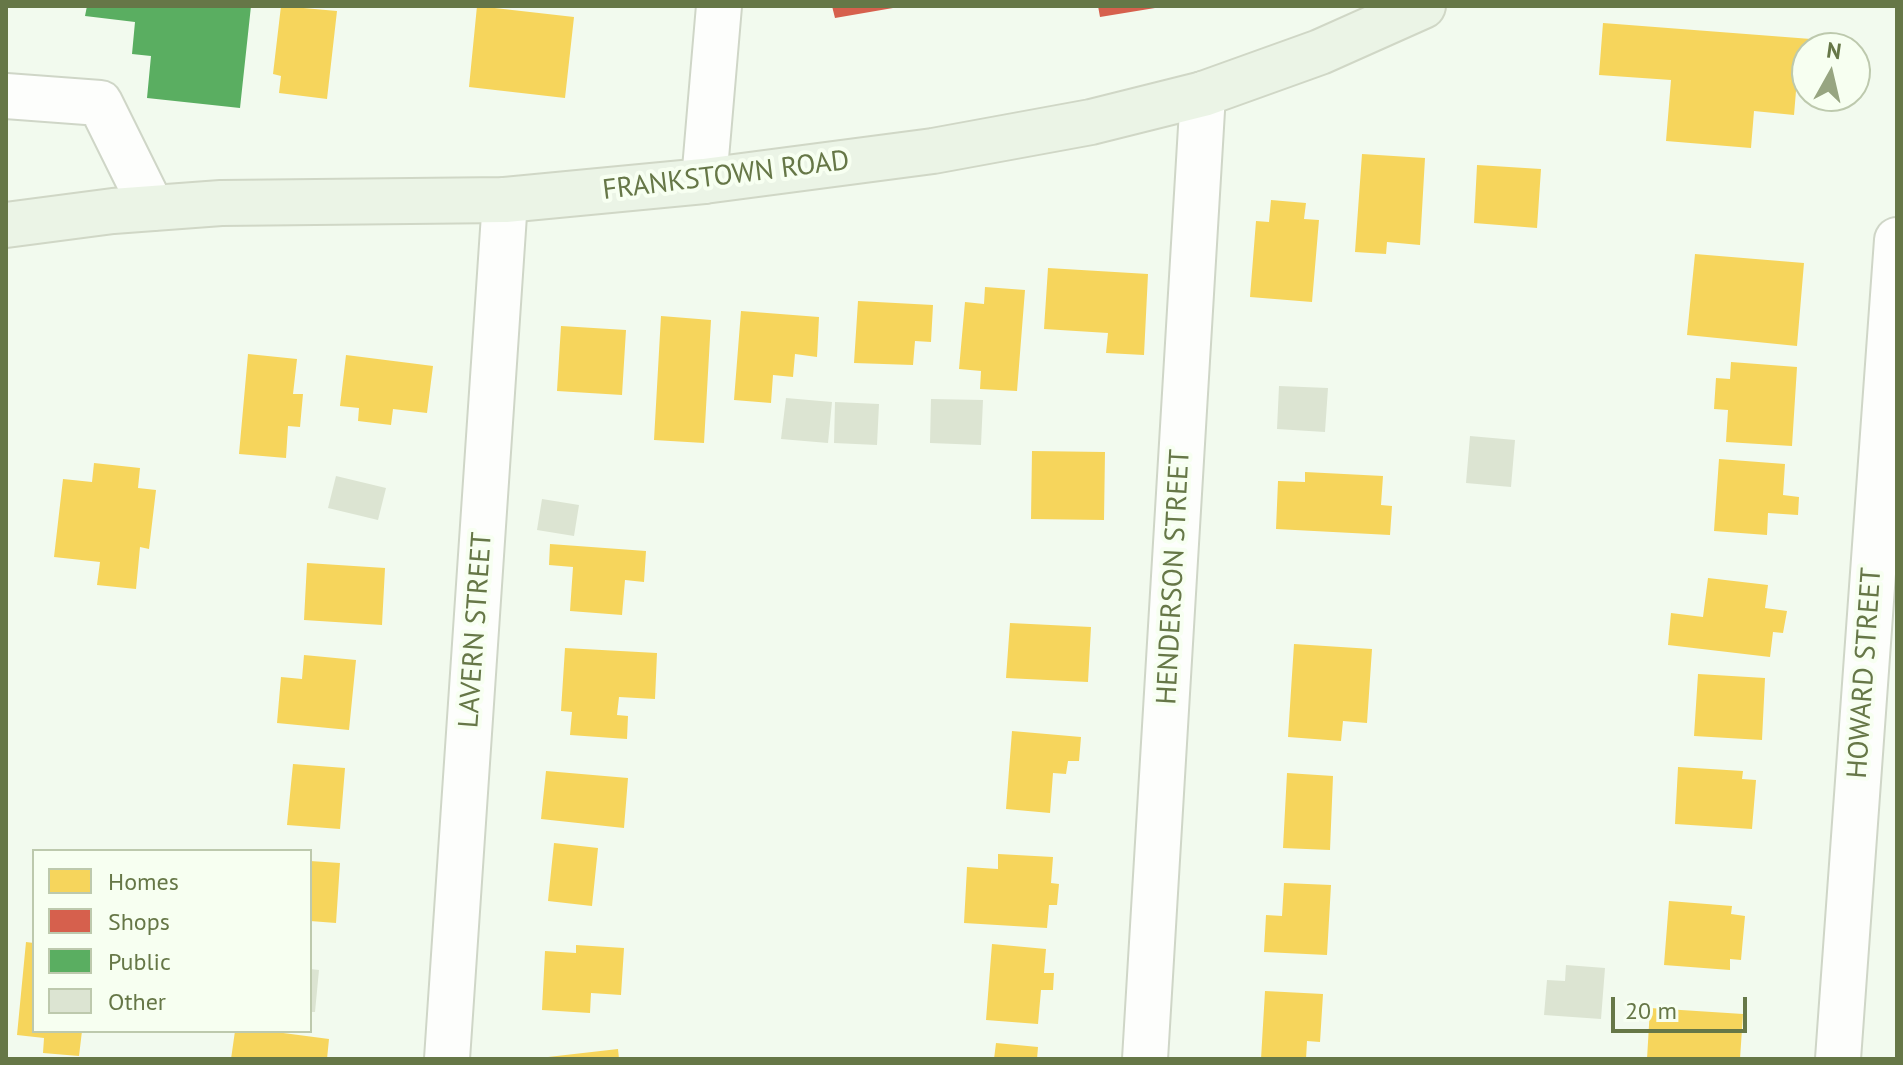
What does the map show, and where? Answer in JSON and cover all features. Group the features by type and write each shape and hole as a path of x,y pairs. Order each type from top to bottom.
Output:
{"main road":[{"name":"FRANKSTOWN ROAD","path":"6,225 221,203 505,200 704,181 933,151 1091,122 1203,94 1320,52 1423,6"}],"street":[{"path":"704,181 719,6"},
{"name":"HENDERSON STREET","path":"1145,1059 1203,94"},
{"path":"6,96 100,103 152,208"},
{"name":"LAVERN STREET","path":"447,1059 505,200"},
{"name":"HOWARD STREET","path":"1838,1059 1897,240"}],"building: Homes":[{"path":"281,6 337,11 327,99 279,93 281,76 273,74"},
{"path":"477,6 574,17 565,98 469,87"},
{"path":"1603,23 1791,37 1791,112 1794,115 1754,111 1751,148 1666,141 1671,80 1599,75"},
{"path":"1362,154 1425,158 1420,245 1387,242 1386,254 1355,252"},
{"path":"1477,165 1541,169 1537,228 1474,223"},
{"path":"1271,200 1306,203 1304,219 1319,220 1312,302 1250,297 1256,221 1269,222"},
{"path":"1695,254 1804,263 1797,346 1687,335"},
{"path":"1048,268 1148,274 1144,355 1106,353 1108,333 1044,329"},
{"path":"985,287 1025,290 1017,391 980,389 981,371 959,369 965,302 984,304"},
{"path":"858,301 933,305 931,342 915,341 913,365 854,363"},
{"path":"741,311 819,317 817,357 795,354 793,377 773,375 771,403 734,400"},
{"path":"661,316 711,320 704,443 654,440"},
{"path":"561,326 626,330 622,395 557,391"},
{"path":"248,354 297,359 293,394 303,394 300,427 288,426 286,458 239,454"},
{"path":"346,355 433,366 427,413 393,409 391,425 358,421 359,408 340,406"},
{"path":"1731,362 1797,367 1792,446 1726,442 1728,410 1714,409 1716,378 1730,379"},
{"path":"1032,451 1105,452 1104,520 1031,519"},
{"path":"1719,459 1785,464 1783,495 1799,497 1798,515 1768,513 1767,535 1714,531"},
{"path":"94,463 140,468 138,488 156,490 149,549 140,547 136,589 97,585 100,562 54,557 63,479 92,482"},
{"path":"1305,472 1383,476 1381,505 1392,506 1390,535 1276,529 1278,481 1305,482"},
{"path":"550,544 646,551 644,582 625,580 622,615 570,611 573,567 549,565"},
{"path":"307,563 385,568 382,625 304,620"},
{"path":"1708,578 1768,585 1765,608 1787,611 1783,633 1773,632 1770,657 1668,645 1671,613 1703,617"},
{"path":"1010,623 1091,627 1088,682 1006,678"},
{"path":"1294,644 1372,649 1367,723 1343,721 1341,741 1288,737"},
{"path":"565,648 657,653 655,699 619,697 617,715 628,716 627,739 570,735 572,712 561,711"},
{"path":"304,655 356,660 349,730 277,723 281,677 302,679"},
{"path":"1698,674 1765,678 1762,740 1694,736"},
{"path":"1012,731 1081,737 1079,761 1068,761 1066,774 1053,773 1050,813 1006,809"},
{"path":"293,764 345,768 340,829 287,825"},
{"path":"1678,767 1743,771 1742,779 1756,780 1752,829 1675,824"},
{"path":"546,771 628,778 624,828 541,819"},
{"path":"1287,773 1333,776 1330,850 1283,848"},
{"path":"554,843 598,848 592,906 548,901"},
{"path":"998,854 1053,857 1051,883 1059,884 1057,905 1049,905 1047,928 964,923 967,867 998,869"},
{"path":"312,861 340,863 336,923 312,921"},
{"path":"1284,883 1331,885 1327,955 1264,952 1266,915 1282,916"},
{"path":"1669,901 1732,906 1731,914 1745,916 1741,960 1730,959 1730,970 1664,965"},
{"path":"26,942 32,943 32,1033 82,1033 79,1056 43,1053 44,1038 17,1035"},
{"path":"992,944 1046,949 1044,973 1054,973 1053,990 1041,990 1038,1024 986,1020"},
{"path":"576,945 624,948 621,995 591,993 590,1013 542,1010 545,951 576,953"},
{"path":"1265,991 1323,994 1320,1042 1307,1041 1306,1059 1261,1059"},
{"path":"1650,1008 1743,1014 1740,1059 1647,1059"},
{"path":"235,1033 283,1033 329,1039 327,1059 231,1059"},
{"path":"996,1043 1038,1047 1037,1059 994,1059"},
{"path":"618,1049 619,1059 548,1059 548,1057"}],"building: Shops":[{"path":"832,6 893,6 893,8 835,18"},
{"path":"1098,6 1155,6 1155,8 1100,17"}],"building: Public":[{"path":"87,6 251,6 240,108 147,98 151,56 132,54 135,22 85,16"}],"building: Other":[{"path":"1279,386 1328,388 1325,432 1277,429"},
{"path":"786,398 832,402 828,443 781,439"},
{"path":"931,399 983,400 981,445 930,443"},
{"path":"835,402 879,404 877,445 834,443"},
{"path":"1470,436 1515,440 1511,487 1466,483"},
{"path":"336,476 386,488 378,520 328,508"},
{"path":"542,499 579,505 574,536 537,530"},
{"path":"1566,965 1605,968 1601,1019 1544,1015 1547,980 1565,981"},
{"path":"312,969 319,970 315,1012 312,1012"}]}
